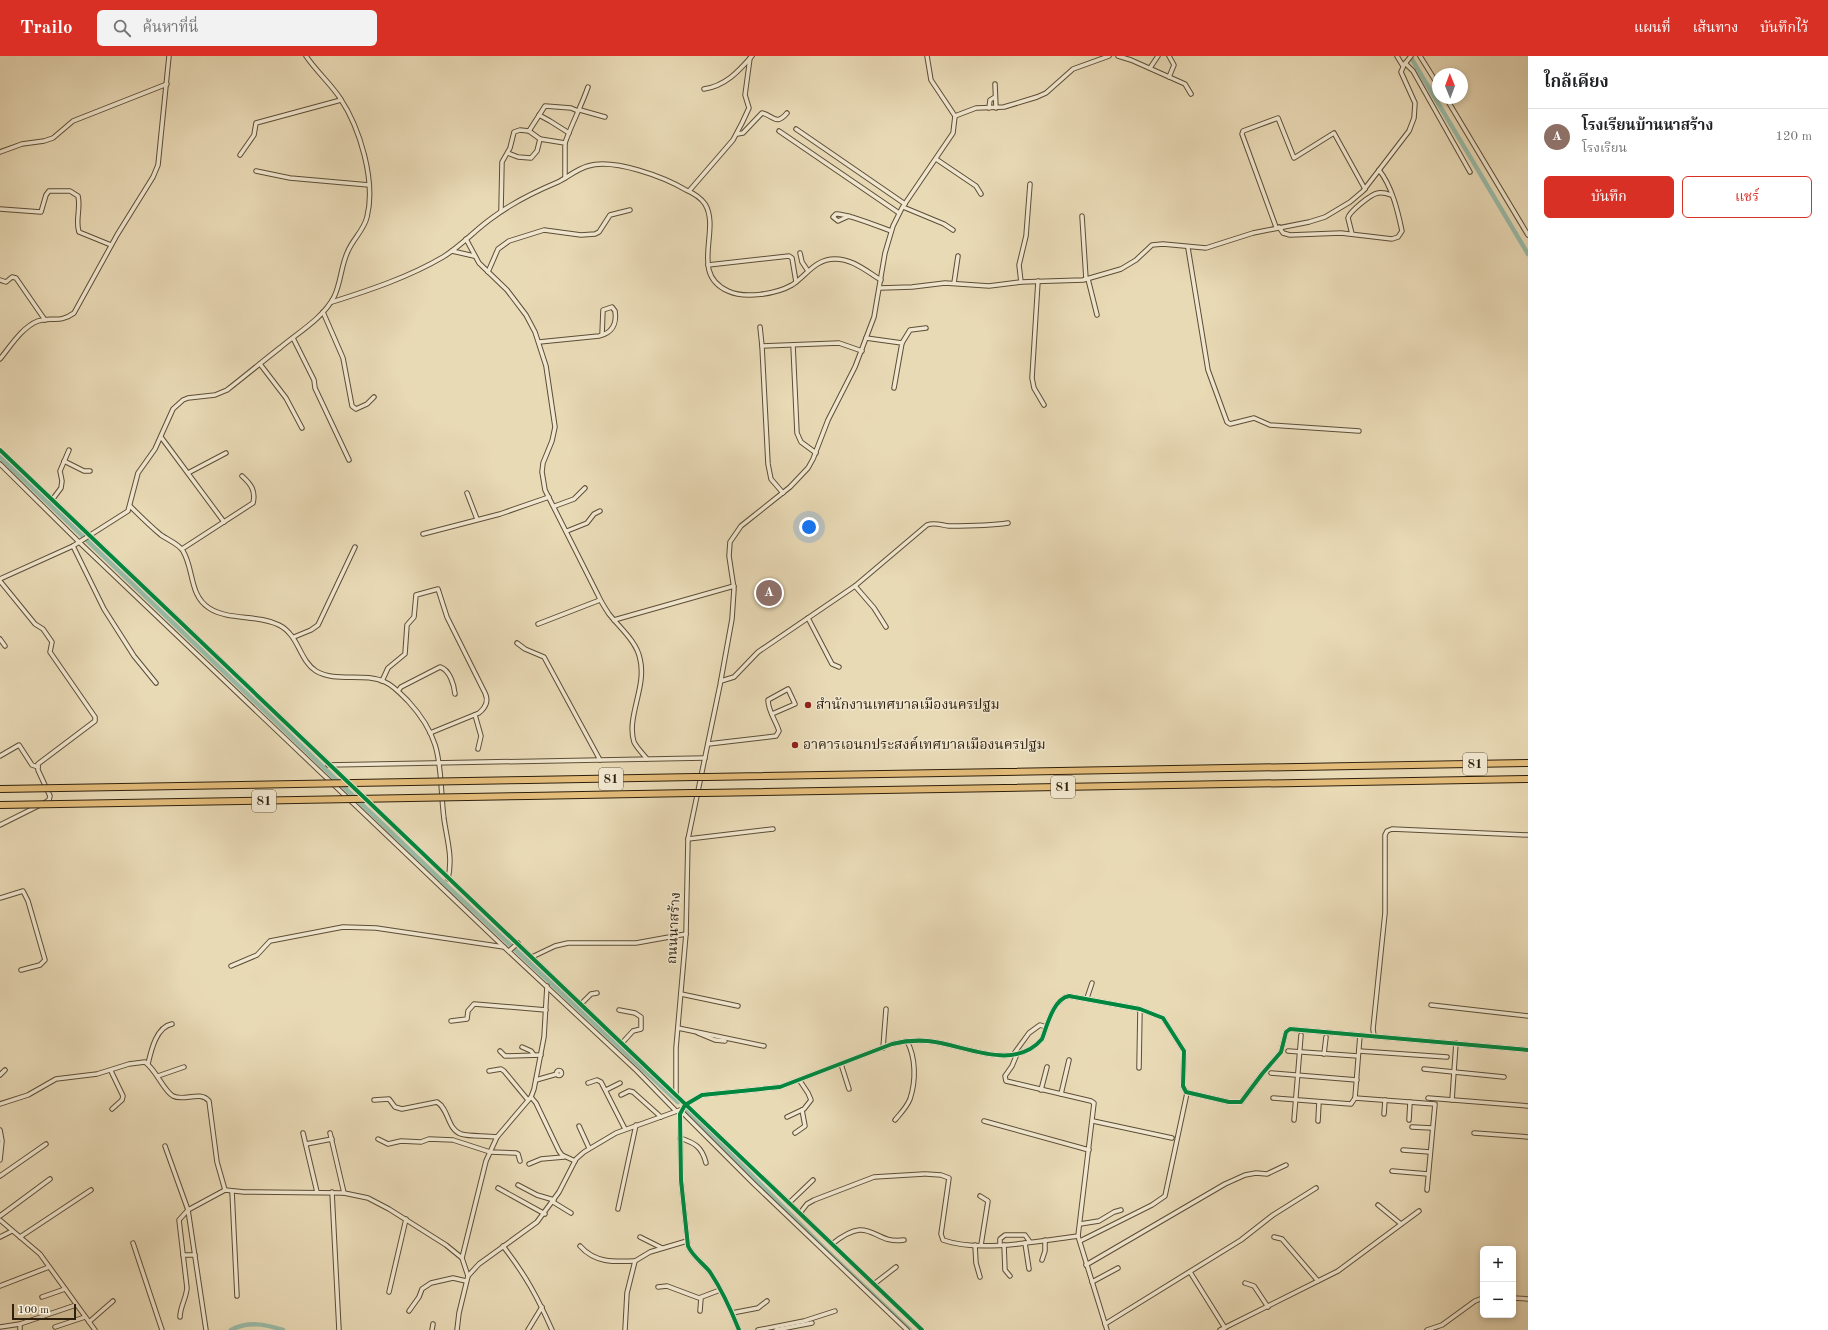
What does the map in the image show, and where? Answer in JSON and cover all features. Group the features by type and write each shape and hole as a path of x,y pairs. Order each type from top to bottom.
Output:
{"highway":[{"name":"81","path":"0,789 1528,763"},
{"name":"81","path":"0,805 1528,779"}],"street":[{"path":"0,359 30,326 38,321 67,319 74,313 111,245 154,177 158,165 169,56"},
{"path":"0,825 49,800 50,796 38,767 41,761 94,721 95,717 50,652 52,642 43,629 35,624 0,580 73,546 123,515 130,506 138,473 150,458 173,409 183,400 196,396 221,394 293,338 323,312 331,302 336,292 348,251 367,218 369,208 369,185 365,158 356,130 341,100 306,56"},
{"path":"927,56 930,80 955,116 976,108 996,108 1015,105 1037,97 1050,90 1073,69 1109,56"},
{"path":"1118,56 1150,68 1185,84 1191,94"},
{"path":"1150,68 1158,56"},
{"path":"1169,56 1174,65 1169,77"},
{"path":"1397,56 1413,71 1470,172"},
{"path":"880,288 954,283 989,286 1022,282 1087,279 1125,267 1152,245 1163,244 1188,248 1213,247 1253,233 1309,222 1325,217 1350,202 1365,189 1410,131 1414,118 1415,103 1402,76 1405,63 1411,56"},
{"path":"1420,56 1432,75"},
{"path":"704,89 714,87 725,82 751,57"},
{"path":"689,192 737,134 749,108 745,95 751,57"},
{"path":"0,152 22,144 44,141 53,138 73,121 167,84"},
{"path":"995,84 996,108"},
{"path":"565,178 566,143 588,87"},
{"path":"989,108 990,100 995,97"},
{"path":"240,155 254,135 256,123 341,100"},
{"path":"1450,104 1528,235"},
{"path":"529,130 543,107 548,105 572,108 605,117"},
{"path":"737,134 743,133 762,113 778,120 782,119 787,113"},
{"path":"539,115 550,120 569,133"},
{"name":"ถนนนาสร้าง","path":"676,1094 678,1028 686,934 688,839 721,681 734,605 734,586 729,556 732,537 741,526 783,493 808,468 816,453 828,420 846,386 862,350 874,317 891,231 904,205 953,133 955,116"},
{"path":"1365,189 1334,133 1294,158 1278,118 1243,131 1242,134 1278,227 1283,233 1290,235 1340,232 1392,239 1400,235 1401,228 1391,195 1384,176 1379,170"},
{"path":"796,129 904,205 944,224 953,230"},
{"path":"501,211 502,162 508,153 514,132 529,130 540,138 566,143"},
{"path":"780,131 899,213"},
{"path":"508,153 518,157 531,158 537,151 540,138"},
{"path":"936,159 976,186 981,194"},
{"path":"331,302 384,284 428,265 452,251 501,211 529,194 590,165 606,165 649,172 704,201 708,210 708,265 711,275 720,287 736,294 746,295 785,288 796,282 808,271 824,260 843,260 855,264 881,280"},
{"path":"256,171 290,178 369,185"},
{"path":"1022,282 1020,264 1027,229 1030,184"},
{"path":"0,209 41,212 46,195 50,191 70,191 78,196 80,202 79,232 111,245"},
{"path":"1352,234 1348,218 1352,211 1375,194 1385,192 1391,195"},
{"path":"488,272 498,249 509,241 544,230 581,235 595,234 599,232 610,215 630,210"},
{"path":"849,216 891,231"},
{"path":"1082,216 1087,279 1097,315"},
{"path":"466,239 474,256 515,300 532,325 539,342 548,372 555,426 554,434 543,464 542,472 545,490 555,506 600,600 636,647 640,659 641,687 635,710 633,736 636,746 647,759"},
{"path":"1188,248 1208,370 1227,422 1230,424 1257,418 1270,425 1359,431"},
{"path":"452,251 474,256"},
{"path":"800,253 802,262 808,271"},
{"path":"708,265 789,256 792,258 796,282"},
{"path":"954,283 958,256"},
{"path":"0,280 6,282 12,278 16,278 45,320"},
{"path":"1038,281 1032,378 1034,388 1044,405"},
{"path":"539,342 602,335 610,332 615,322 615,311 612,307 603,310 602,335"},
{"path":"323,312 343,358 352,406 356,409 367,404 374,397"},
{"path":"760,327 768,469 771,479 783,493"},
{"path":"894,388 902,343 910,330 926,328"},
{"path":"293,338 314,380 315,388 349,460"},
{"path":"866,338 902,343"},
{"path":"762,346 839,342 862,350"},
{"path":"793,345 797,433 802,442 816,453"},
{"path":"260,364 286,398 302,428"},
{"path":"161,437 224,522"},
{"path":"0,450 922,1330"},
{"path":"52,500 61,488 62,481 60,471 69,450"},
{"path":"188,473 226,453"},
{"path":"64,461 84,471 90,471"},
{"path":"0,464 79,542 907,1330"},
{"path":"182,549 253,503 255,497 253,490 250,484 242,476"},
{"path":"555,506 574,499 585,488"},
{"path":"467,493 477,519"},
{"path":"424,534 511,510 549,497"},
{"path":"130,506 156,531 182,549 196,592 208,607 226,614 270,621 287,630 294,637 310,665 319,672 333,676 373,678 382,680 398,691 416,710 430,733 440,762 444,818 450,854 448,878"},
{"path":"567,531 587,523 594,514 600,511"},
{"path":"721,681 734,677 758,652 855,586 927,525 932,523 947,526 1008,523"},
{"path":"73,546 104,609 134,656 156,682"},
{"path":"294,637 311,630 318,625 355,548"},
{"path":"614,620 734,586"},
{"path":"855,586 874,608 886,627"},
{"path":"382,680 388,668 405,654 407,624 414,617 416,595 438,589 447,617 487,697 484,708 475,715 430,733"},
{"path":"538,624 600,600"},
{"path":"808,618 832,664 840,667"},
{"path":"0,639 5,646"},
{"path":"517,643 525,649 544,656 600,760"},
{"path":"398,691 401,687 440,667 444,669 453,682 455,694"},
{"path":"708,744 775,736 779,731 772,714 768,700 788,689 795,704 772,714"},
{"path":"475,715 481,736 478,749"},
{"path":"0,756 19,745 32,765 38,767"},
{"path":"328,764 705,758"},
{"path":"688,839 773,829"},
{"path":"1374,1036 1373,1029 1385,913 1386,832 1392,829 1528,835"},
{"path":"0,898 22,891 25,893 28,901 45,960 40,965 21,970"},
{"path":"231,966 253,957 270,942 343,926 376,928 504,947"},
{"path":"532,957 555,946 568,943 636,943 686,934"},
{"path":"510,951 517,944"},
{"path":"1087,998 1092,983"},
{"path":"462,1258 490,1152 497,1136 530,1098 536,1080 541,1055 547,986"},
{"path":"581,1004 591,994 597,993"},
{"path":"681,994 738,1006"},
{"path":"457,1330 468,1276 479,1264 537,1222 545,1214 575,1161 589,1148 636,1125 678,1111 702,1095 780,1087 882,1048 907,1041 929,1041 988,1054 1015,1054 1038,1044 1057,1003 1063,997 1072,995 1140,1009 1163,1018 1184,1051 1183,1086 1187,1092 1229,1102 1241,1102 1281,1052 1286,1032 1290,1029 1528,1050"},
{"path":"451,1021 467,1019 468,1011 474,1004 546,1010"},
{"path":"1431,1005 1528,1016"},
{"path":"882,1048 886,1008"},
{"path":"1139,1068 1140,1009"},
{"path":"619,1010 635,1013 641,1017 642,1020 641,1029 632,1031 622,1043"},
{"path":"148,1064 156,1040 165,1027 172,1024"},
{"path":"1046,1027 1040,1025 1029,1033 1015,1054 1005,1076 1006,1081 1091,1101 1094,1103 1078,1236 1107,1330"},
{"path":"678,1028 764,1046"},
{"path":"698,1032 715,1040 725,1041"},
{"path":"1294,1120 1301,1035"},
{"path":"1273,1098 1351,1104 1355,1098 1360,1036"},
{"path":"1324,1054 1326,1037"},
{"path":"895,1120 906,1106 911,1094 914,1063 911,1048 907,1041"},
{"path":"1452,1100 1456,1043"},
{"path":"522,1047 531,1051 534,1055"},
{"path":"500,1051 505,1056 541,1055"},
{"path":"1288,1051 1358,1056"},
{"path":"1359,1051 1447,1057"},
{"path":"1061,1094 1069,1060"},
{"path":"0,1104 28,1095 56,1079 78,1078 138,1062 148,1064 172,1095 177,1097 201,1096 206,1097 209,1101 217,1162 225,1190"},
{"path":"841,1064 849,1089"},
{"path":"158,1076 184,1067"},
{"path":"1041,1090 1048,1067"},
{"path":"489,1072 501,1069 536,1103 555,1145 565,1156 575,1161"},
{"path":"1424,1069 1504,1076"},
{"path":"0,1075 5,1070"},
{"path":"111,1070 123,1096 122,1100 112,1109"},
{"path":"1271,1073 1356,1080"},
{"path":"536,1080 557,1074"},
{"path":"588,1083 600,1080 625,1130"},
{"path":"787,1117 802,1110 811,1100 800,1080"},
{"path":"606,1090 620,1083"},
{"path":"621,1095 629,1091 633,1092 661,1117"},
{"path":"1080,1242 1152,1205 1165,1196 1187,1092"},
{"path":"1355,1098 1435,1104 1427,1190"},
{"path":"1428,1098 1528,1106"},
{"path":"374,1100 389,1100 395,1107 402,1109 437,1102 444,1108 453,1128 459,1133 497,1136"},
{"path":"1384,1114 1385,1100"},
{"path":"1318,1121 1319,1102"},
{"path":"1409,1120 1410,1102"},
{"path":"795,1133 805,1126 802,1110"},
{"path":"678,1111 681,1180 687,1241 691,1253 709,1271 732,1313 739,1330"},
{"path":"984,1121 1089,1150"},
{"path":"1093,1121 1172,1138"},
{"path":"618,1210 636,1125"},
{"path":"579,1126 589,1148"},
{"path":"1412,1127 1432,1128"},
{"path":"0,1130 2,1142 0,1160"},
{"path":"303,1133 317,1192"},
{"path":"330,1133 344,1193"},
{"path":"1474,1133 1528,1137"},
{"path":"680,1138 697,1145 701,1149 706,1163"},
{"path":"306,1144 332,1139"},
{"path":"378,1139 388,1144 401,1141 420,1142 429,1139 453,1140 490,1152 516,1153 518,1154 520,1161"},
{"path":"0,1176 46,1144"},
{"path":"165,1146 188,1210 206,1330"},
{"path":"1403,1150 1430,1152"},
{"path":"529,1164 541,1159 565,1156"},
{"path":"1086,1265 1225,1184 1245,1175 1256,1173 1266,1174 1286,1165"},
{"path":"1392,1171 1428,1174"},
{"path":"800,1213 814,1200 874,1177 925,1174 942,1175 949,1178 941,1234 943,1240 975,1245 1002,1245 1078,1236"},
{"path":"0,1216 50,1179"},
{"path":"789,1203 813,1180"},
{"path":"518,1185 553,1201 571,1213"},
{"path":"498,1188 545,1214"},
{"path":"1105,1324 1241,1240 1273,1215 1316,1188"},
{"path":"20,1237 91,1190"},
{"path":"180,1317 187,1288 179,1220 188,1210 225,1190 332,1192 368,1198 406,1219 446,1245 462,1258 468,1276"},
{"path":"232,1191 237,1296"},
{"path":"332,1192 339,1330"},
{"path":"980,1196 988,1201 981,1245"},
{"path":"1378,1205 1401,1224"},
{"path":"1080,1224 1099,1222 1114,1212 1121,1210"},
{"path":"1220,1330 1268,1307 1349,1264 1420,1211"},
{"path":"389,1292 406,1219"},
{"path":"0,1220 40,1254 76,1306 95,1330"},
{"path":"832,1244 843,1235 857,1229 870,1231 896,1240 904,1240"},
{"path":"0,1237 12,1231"},
{"path":"1010,1276 1005,1270 1002,1237 1011,1234 1025,1235 1030,1242"},
{"path":"640,1237 662,1248"},
{"path":"1274,1237 1282,1239 1318,1281"},
{"path":"1042,1260 1045,1251 1045,1240"},
{"path":"580,1246 592,1257 616,1261 635,1261 662,1248 687,1241"},
{"path":"1025,1243 1029,1269"},
{"path":"132,1244 162,1330"},
{"path":"975,1245 976,1263 980,1277"},
{"path":"503,1246 525,1274 552,1330"},
{"path":"183,1255 195,1255"},
{"path":"627,1329 627,1292 635,1261"},
{"path":"0,1286 49,1267"},
{"path":"874,1284 896,1267"},
{"path":"1092,1282 1118,1268"},
{"path":"1190,1272 1226,1328"},
{"path":"408,1311 419,1297 422,1289 432,1282 453,1278 466,1281"},
{"path":"1245,1283 1254,1286 1268,1307"},
{"path":"658,1287 668,1286 697,1298 701,1298 720,1290"},
{"path":"42,1297 65,1289"},
{"path":"700,1311 701,1298"},
{"path":"1516,1298 1528,1299"},
{"path":"1427,1330 1450,1320 1475,1301 1480,1299"},
{"path":"732,1313 758,1308 766,1301"},
{"path":"89,1322 113,1302"},
{"path":"0,1327 20,1324 76,1306"},
{"path":"528,1330 542,1307"},
{"path":"758,1330 804,1321 835,1312"},
{"path":"55,1328 85,1317"},
{"path":"776,1330 812,1323"},
{"path":"20,1324 20,1330"},
{"path":"432,1330 433,1324"}],"waterway":[{"path":"1410,56 1528,254"},
{"path":"0,457 444,883 678,1102"},
{"path":"686,1110 828,1252 910,1330"},
{"path":"231,1330 250,1324 270,1326 283,1330"}],"cycle path":[{"path":"0,450 922,1330"},
{"path":"739,1330 726,1300 710,1272 688,1246 681,1180 680,1114 685,1105 702,1095 780,1087 892,1044 906,1041 928,1041 942,1043 987,1054 1017,1054 1030,1049 1042,1039 1055,1007 1063,998 1069,996 1140,1009 1163,1018 1184,1051 1183,1086 1186,1092 1229,1102 1241,1102 1281,1052 1286,1032 1290,1029 1528,1050"}],"place":[{"name":"โรงเรียนบ้านนาสร้าง","path":"769,593"},
{"name":"สำนักงานเทศบาลเมืองนครปฐม","path":"808,705"},
{"name":"อาคารเอนกประสงค์เทศบาลเมืองนครปฐม","path":"795,745"}]}
